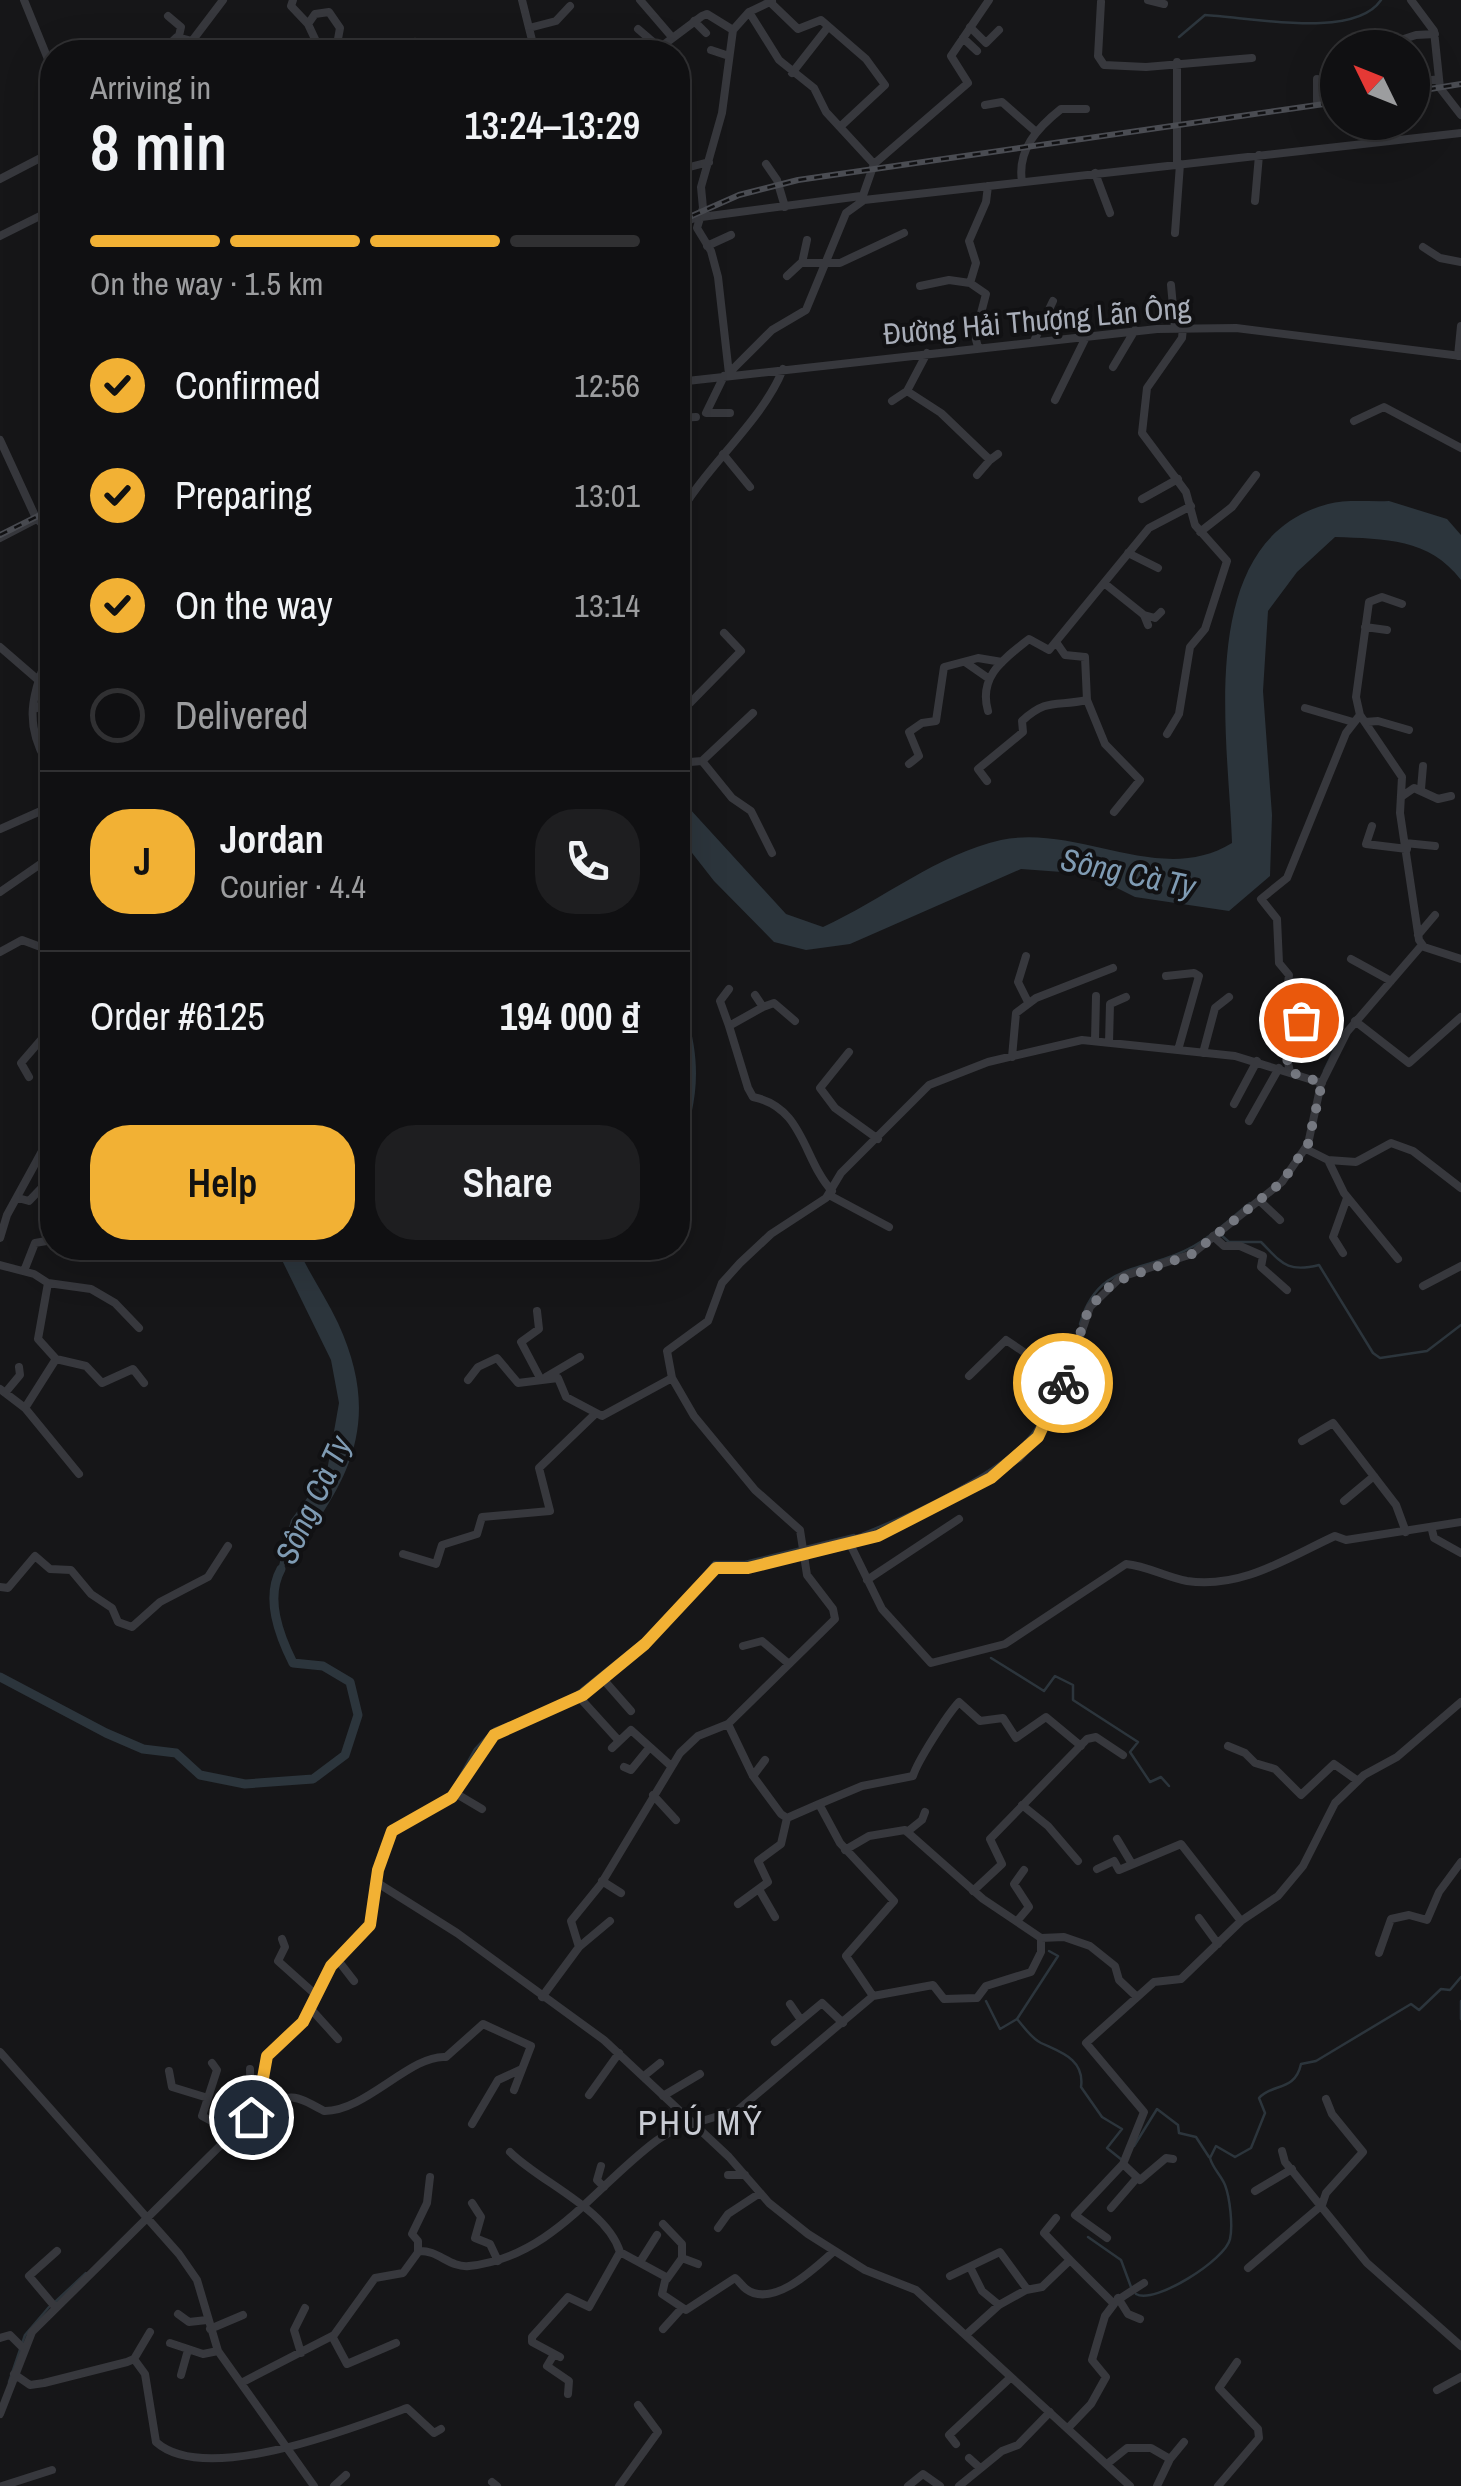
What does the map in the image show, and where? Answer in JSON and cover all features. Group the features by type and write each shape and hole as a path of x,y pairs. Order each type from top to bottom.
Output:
{"street":[{"path":"24,0 40,40"},
{"path":"193,40 222,0"},
{"path":"293,0 292,6 315,40"},
{"path":"522,0 532,40"},
{"path":"640,0 672,36"},
{"path":"706,0 707,14"},
{"path":"730,413 706,413 727,375 772,330 806,310 849,208 861,198 874,164 967,84 964,72 951,58 989,0"},
{"path":"1148,0 1164,4"},
{"path":"1411,0 1435,34 1441,90 1461,116"},
{"path":"727,375 718,277 708,246 699,234 699,218 722,113 733,30 750,12 771,1 798,29 816,19 866,59 886,87 840,126"},
{"path":"1101,2 1101,63 1146,67 1252,58"},
{"path":"529,28 556,20 570,6"},
{"path":"308,24 315,14 328,10 340,28 338,39"},
{"path":"750,12 792,72 814,88 840,126 874,164"},
{"path":"667,40 707,14"},
{"path":"707,14 733,30"},
{"path":"168,16 180,26 174,40"},
{"path":"694,21 706,33"},
{"path":"792,72 828,27"},
{"path":"970,27 986,43 1000,30"},
{"path":"638,28 648,40"},
{"path":"1430,35 1435,34"},
{"path":"179,36 189,40"},
{"path":"963,38 977,52"},
{"path":"712,50 729,56"},
{"path":"1175,233 1176,62"},
{"path":"1430,80 1439,78"},
{"path":"1317,79 1317,101 1320,101"},
{"path":"985,105 1002,102 1035,131"},
{"path":"1022,182 1020,167 1035,131 1061,109 1086,109"},
{"path":"690,221 861,198 1461,133"},
{"path":"1254,201 1259,155"},
{"path":"0,179 40,158"},
{"path":"690,167 709,162"},
{"path":"766,164 785,207"},
{"path":"1095,174 1110,214"},
{"path":"970,283 976,263 969,240 986,202 988,186"},
{"path":"0,236 40,216"},
{"path":"802,262 826,266 844,262 904,233"},
{"path":"708,246 731,235"},
{"path":"787,276 802,262 807,240"},
{"path":"1423,246 1440,258 1461,262"},
{"path":"920,286 949,280 970,283 986,294 975,336 978,347"},
{"path":"1167,734 1179,714 1190,647 1205,630 1228,561 1200,532 1178,479 1142,431 1146,390 1182,338 1170,285"},
{"path":"1034,341 1054,301"},
{"path":"1459,356 1461,326"},
{"name":"Đường Hải Thượng Lãn Ông","path":"690,380 1179,328 1236,328 1459,356"},
{"path":"1112,367 1135,330"},
{"path":"1056,400 1086,335"},
{"path":"892,401 907,391 927,353"},
{"path":"690,499 775,389 784,369"},
{"path":"907,391 948,419 990,460"},
{"path":"1354,422 1384,407 1461,448"},
{"path":"690,417 696,417"},
{"path":"0,440 40,522"},
{"path":"723,454 750,487"},
{"path":"977,475 998,454"},
{"path":"0,470 12,462"},
{"path":"1200,532 1232,507 1256,475"},
{"path":"1142,498 1178,479"},
{"path":"988,711 988,678 1002,662 1029,639 1046,651 1152,525 1192,506"},
{"path":"0,538 40,516"},
{"path":"1128,553 1158,568"},
{"path":"1104,583 1144,614 1155,618 1161,612"},
{"path":"1290,1072 1282,1036 1289,975 1279,963 1277,920 1261,899 1287,878 1359,720 1356,693 1372,598 1402,604"},
{"path":"1144,614 1148,625"},
{"path":"1366,627 1387,630"},
{"path":"724,633 752,661"},
{"path":"1056,642 1065,656 1086,658 1086,700 1108,750 1140,782 1114,812"},
{"path":"0,647 37,680"},
{"path":"690,703 742,651"},
{"path":"909,764 919,756 910,732 922,723 936,721 944,667 978,658 1002,662"},
{"path":"964,662 988,678"},
{"path":"40,673 32,692 40,752"},
{"path":"987,781 978,769 1024,732 1022,720 1046,703 1086,700"},
{"path":"34,710 40,706"},
{"path":"1305,708 1409,730"},
{"path":"690,762 702,762 753,713"},
{"path":"1359,720 1400,772 1406,846 1422,945 1459,958 1461,947"},
{"path":"702,762 732,798 752,810 772,853"},
{"path":"1421,789 1424,766"},
{"path":"1400,797 1411,788 1438,799 1451,796"},
{"path":"0,829 40,811"},
{"path":"1372,826 1366,844 1435,846"},
{"path":"0,892 40,864"},
{"path":"1418,936 1435,915"},
{"path":"0,952 22,940 40,947"},
{"path":"255,2109 267,2056 301,2024 314,1993 337,1959 370,1925 376,1882 392,1831 455,1793 494,1735 580,1698 645,1644 716,1568 748,1568 890,1531 995,1476 1018,1458 1038,1437 1089,1308 1114,1282 1189,1255 1260,1202 1306,1149 1316,1122 1319,1082 1355,1021 1422,945"},
{"path":"1026,956 1018,982 1028,1002"},
{"path":"1351,959 1391,981"},
{"path":"1012,1056 1015,1015 1028,1002 1113,968"},
{"path":"1166,976 1198,976 1178,1050"},
{"path":"729,988 720,1004 750,1093 766,1098 791,1122 810,1148 814,1172 830,1193 889,1227"},
{"path":"755,995 764,1007"},
{"path":"1094,1042 1096,996"},
{"path":"1109,1043 1111,1001 1126,997"},
{"path":"1203,1052 1214,1008 1229,997"},
{"path":"729,1026 772,1002 795,1021"},
{"path":"1285,1017 1306,1022 1305,1032"},
{"path":"1355,1021 1409,1063 1461,1017"},
{"path":"29,1077 23,1060 40,1041"},
{"path":"580,1948 571,1921 602,1881 670,1766 694,1739 728,1724 835,1616 808,1578 800,1530 753,1488 694,1416 672,1378 667,1351 710,1319 723,1280 771,1234 830,1193 841,1172 878,1139 925,1087 1012,1056 1075,1041 1109,1043 1257,1061 1319,1082"},
{"path":"848,1052 820,1088 842,1114 878,1139"},
{"path":"1234,1104 1257,1061"},
{"path":"1249,1121 1280,1068"},
{"path":"1306,1149 1328,1160 1356,1162 1391,1142 1413,1151 1461,1188"},
{"path":"0,1238 40,1158"},
{"path":"1328,1160 1347,1198 1398,1259"},
{"path":"18,1198 30,1201 40,1190"},
{"path":"1344,1254 1333,1236 1347,1198"},
{"path":"1260,1202 1280,1220"},
{"path":"1214,1236 1227,1248 1240,1246 1263,1256 1261,1267 1287,1290"},
{"path":"24,1271 35,1243 40,1242"},
{"path":"0,1265 48,1283 91,1289 115,1303 139,1328"},
{"path":"1424,1286 1461,1266"},
{"path":"48,1283 38,1339 56,1359 86,1366 102,1383 133,1369 144,1382"},
{"path":"537,1311 538,1329 520,1342 543,1377"},
{"path":"970,1376 1006,1340 1062,1378"},
{"path":"468,1380 476,1368 495,1358 520,1384 543,1377 580,1356"},
{"path":"25,1408 56,1359"},
{"path":"19,1367 20,1375 2,1391 25,1408 78,1474"},
{"path":"543,1377 558,1378 566,1398 594,1415 609,1414 672,1378"},
{"path":"402,1554 436,1564 442,1545 477,1534 482,1517 550,1511 538,1468 594,1415"},
{"path":"1302,1441 1333,1423 1400,1511 1406,1532"},
{"path":"1344,1501 1374,1476"},
{"path":"934,1506 946,1528"},
{"path":"868,1580 959,1519"},
{"path":"849,1542 882,1609 923,1658 937,1662 998,1648 1126,1564 1202,1581 1270,1570 1335,1536 1346,1540 1432,1530 1461,1522"},
{"path":"1432,1530 1434,1538 1461,1553"},
{"path":"0,1587 8,1588 35,1556 50,1569 71,1570 90,1594 112,1608 118,1622 130,1627 160,1602 208,1577 228,1546"},
{"path":"743,1646 762,1641 789,1664"},
{"path":"602,1678 631,1711"},
{"path":"580,1698 616,1744 630,1730 670,1766"},
{"path":"788,1818 862,1786 913,1776 915,1764 932,1747 946,1716 959,1702 980,1721 1003,1718 1016,1738 1046,1717 1081,1746"},
{"path":"1107,2238 1075,2215 1123,2164 1144,2112 1126,2085 1086,2044 1156,1981 1181,1979 1241,1922 1275,1899 1292,1881 1333,1806 1358,1781 1396,1757 1461,1702"},
{"path":"728,1724 754,1776 788,1818"},
{"path":"973,1891 1002,1864 990,1840 1081,1746 1096,1737 1123,1754"},
{"path":"1228,1746 1246,1752 1255,1763 1275,1769 1299,1794 1311,1789 1334,1764 1358,1781"},
{"path":"624,1767 632,1770 649,1748"},
{"path":"754,1776 765,1760"},
{"path":"455,1793 482,1810"},
{"path":"653,1795 676,1820"},
{"path":"819,1804 846,1850 894,1901 846,1956 873,1996"},
{"path":"1022,1804 1078,1861"},
{"path":"846,1850 869,1836 907,1832 922,1820 924,1812"},
{"path":"738,1904 760,1892 768,1880 758,1861 781,1844 788,1818"},
{"path":"907,1832 1001,1914 1018,1920 1041,1938 1064,1938 1090,1946 1116,1966 1118,1978 1136,1998"},
{"path":"1118,1839 1132,1864"},
{"path":"1097,1869 1114,1861 1119,1870 1180,1844 1241,1922"},
{"path":"1379,1953 1391,1919 1409,1914 1427,1920 1439,1892 1461,1862"},
{"path":"1018,1920 1029,1907 1014,1884 1024,1870"},
{"path":"602,1881 621,1893"},
{"path":"376,1882 457,1933 619,2053 760,2193 833,2252 913,2288 968,2333 1010,2378 1069,2427 1130,2486"},
{"path":"760,1892 775,1917"},
{"path":"1199,1918 1218,1944"},
{"path":"542,1997 580,1948 610,1921"},
{"path":"418,2251 436,2253 464,2267 524,2252 584,2209 655,2142 691,2122 738,2110 873,1996 933,1985 944,1999 977,1998 986,1986 1031,1972 1041,1952 1041,1938"},
{"path":"282,1939 285,1947 278,1961 314,1993"},
{"path":"337,1959 354,1981"},
{"path":"775,2042 822,2003 843,2023"},
{"path":"790,2004 801,2020"},
{"path":"310,2008 338,2039"},
{"path":"0,2414 20,2345 54,2306 255,2109 282,2097 300,2096 324,2111 354,2106 381,2084 397,2081 432,2057 446,2057 483,2024 530,2044 514,2090"},
{"path":"0,2052 148,2217 194,2276 218,2351 314,2486"},
{"path":"589,2095 619,2053"},
{"path":"212,2063 216,2070 204,2118 234,2133"},
{"path":"644,2076 660,2063"},
{"path":"250,2069 255,2109"},
{"path":"472,2124 498,2080 522,2070"},
{"path":"169,2071 172,2086 208,2098"},
{"path":"663,2096 700,2074"},
{"path":"1248,2268 1322,2205 1326,2193 1364,2150 1332,2114 1326,2098"},
{"path":"1282,2150 1292,2169 1366,2263 1461,2346"},
{"path":"510,2152 584,2209 616,2240 620,2252 667,2279"},
{"path":"1110,2208 1136,2179 1166,2158 1173,2159"},
{"path":"1123,2164 1136,2179"},
{"path":"601,2166 597,2178 604,2187"},
{"path":"1255,2190 1292,2169"},
{"path":"728,2175 745,2175"},
{"path":"243,2382 332,2336 356,2310 377,2277 403,2273 418,2251 418,2241 412,2234 427,2202 430,2177"},
{"path":"718,2228 722,2218 760,2193"},
{"path":"472,2202 481,2217 474,2238 490,2244 498,2261"},
{"path":"1056,2218 1044,2234 1128,2314 1140,2318"},
{"path":"663,2224 682,2244 682,2258 662,2294 682,2308 690,2308 735,2278 750,2292 773,2293 803,2278 833,2252"},
{"path":"640,2262 657,2235"},
{"path":"54,2306 30,2276 57,2252"},
{"path":"568,2394 569,2381 546,2366 556,2356 532,2342 532,2338 568,2297 589,2307 620,2252"},
{"path":"950,2276 1000,2252 1028,2289"},
{"path":"682,2258 698,2264"},
{"path":"968,2333 999,2305 1028,2289 1042,2287 1070,2260"},
{"path":"971,2269 982,2291 999,2305"},
{"path":"1069,2427 1106,2377 1092,2360 1116,2300 1144,2284"},
{"path":"301,2353 294,2330 304,2308"},
{"path":"663,2329 682,2308"},
{"path":"178,2314 189,2322 208,2325 243,2315"},
{"path":"14,2374 30,2384 44,2383 134,2359 150,2332"},
{"path":"0,2338 10,2335 20,2345"},
{"path":"332,2336 347,2364 396,2343"},
{"path":"170,2342 203,2354 218,2351"},
{"path":"181,2375 188,2350"},
{"path":"134,2359 144,2374 156,2442 189,2458 288,2451 406,2408 434,2433 441,2429"},
{"path":"1218,2486 1259,2438 1258,2428 1219,2388 1238,2362"},
{"path":"956,2444 949,2435 1010,2378"},
{"path":"1437,2390 1461,2378"},
{"path":"619,2486 658,2432 638,2405"},
{"path":"959,2486 1018,2445 1050,2412"},
{"path":"1157,2486 1170,2459 1184,2442"},
{"path":"1108,2464 1122,2450 1135,2446 1164,2448 1170,2459"},
{"path":"969,2458 980,2468"},
{"path":"2,2486 52,2470"},
{"path":"908,2486 923,2474 940,2486"},
{"path":"334,2486 346,2475"}],"water":[{"name":"Sông Cà Ty","path":"1389,501 1447,519 1461,535 1461,580 1448,566 1420,548 1388,540 1335,537 1297,572 1268,611 1263,691 1272,815 1270,876 1229,911 1135,897 1089,874 1021,869 850,944 806,950 774,942 714,881 690,850 690,809 786,914 823,927 955,856 1001,840 1060,840 1177,859 1205,855 1232,843 1225,700 1228,648 1237,600 1255,558 1285,525 1328,504"},
{"path":"690,1028 696,1075 690,1119"},
{"name":"Sông Cà Ty","path":"282,1260 304,1260 338,1323 359,1397 350,1459 337,1488 276,1577 291,1520 327,1471 339,1403 331,1360"}],"waterway":[{"path":"1179,37 1205,15 1325,23 1348,20 1367,12 1381,0"},
{"path":"1324,1071 1336,1046"},
{"path":"1080,1324 1088,1303 1111,1278 1192,1247 1250,1203"},
{"path":"1220,1234 1229,1242 1261,1242 1292,1267 1319,1265 1373,1353 1380,1358 1427,1351 1461,1325"},
{"path":"862,1534 929,1504 1002,1462 1034,1431 1060,1384"},
{"path":"699,1580 714,1562 745,1562 854,1535"},
{"name":"Sông Cà Ty","path":"0,1677 143,1749 176,1753 200,1775 245,1784 313,1779 345,1755 358,1715 350,1682 323,1666 293,1663 274,1604 281,1569"},
{"path":"574,1695 650,1634"},
{"path":"991,1658 1044,1691 1055,1676 1073,1685 1073,1700 1138,1742 1130,1752 1150,1782 1161,1777 1169,1786"},
{"path":"391,1828 450,1794 475,1749 494,1729 540,1711"},
{"path":"328,1964 367,1922"},
{"path":"986,2001 1000,2029 1017,2019 1058,1956 1049,1951"},
{"path":"1136,2294 1145,2296 1173,2287 1204,2268 1226,2248 1231,2233 1228,2197 1210,2158 1216,2146 1235,2157 1251,2148 1265,2113 1259,2098 1264,2093 1289,2083 1301,2064 1316,2061 1411,2004 1419,2010 1441,1989 1450,1990 1461,1977"},
{"path":"1461,2001 1461,2019"},
{"path":"1017,2019 1037,2041 1075,2063 1081,2087 1102,2117 1122,2129 1107,2148 1122,2160"},
{"path":"234,2127 252,2108"},
{"path":"1134,2146 1157,2109 1178,2125 1179,2133 1196,2137 1209,2157"},
{"path":"1088,2237 1121,2260 1131,2287"},
{"path":"55,2302 86,2273"},
{"path":"9,2382 25,2335 49,2307"}],"railway":[{"path":"1430,89 1461,84"},
{"path":"690,217 739,195 798,180 1320,105"},
{"path":"0,535 40,515"}],"way so far":[{"path":"1063,1383 1089,1308 1114,1282 1192,1254 1268,1196 1299,1161 1316,1125 1322,1083 1290,1072 1282,1036 1285,1017 1301,1020"}],"district":[{"name":"PHÚ MỸ","path":"701,2123"}],"route":[{"path":"251,2117 258,2106 267,2056 303,2022 331,1966 370,1925 378,1870 389,1836 398,1826 452,1797 491,1738 577,1700 645,1644 716,1568 748,1568 804,1550 878,1536 995,1476 1015,1462 1038,1437 1063,1383"}]}
